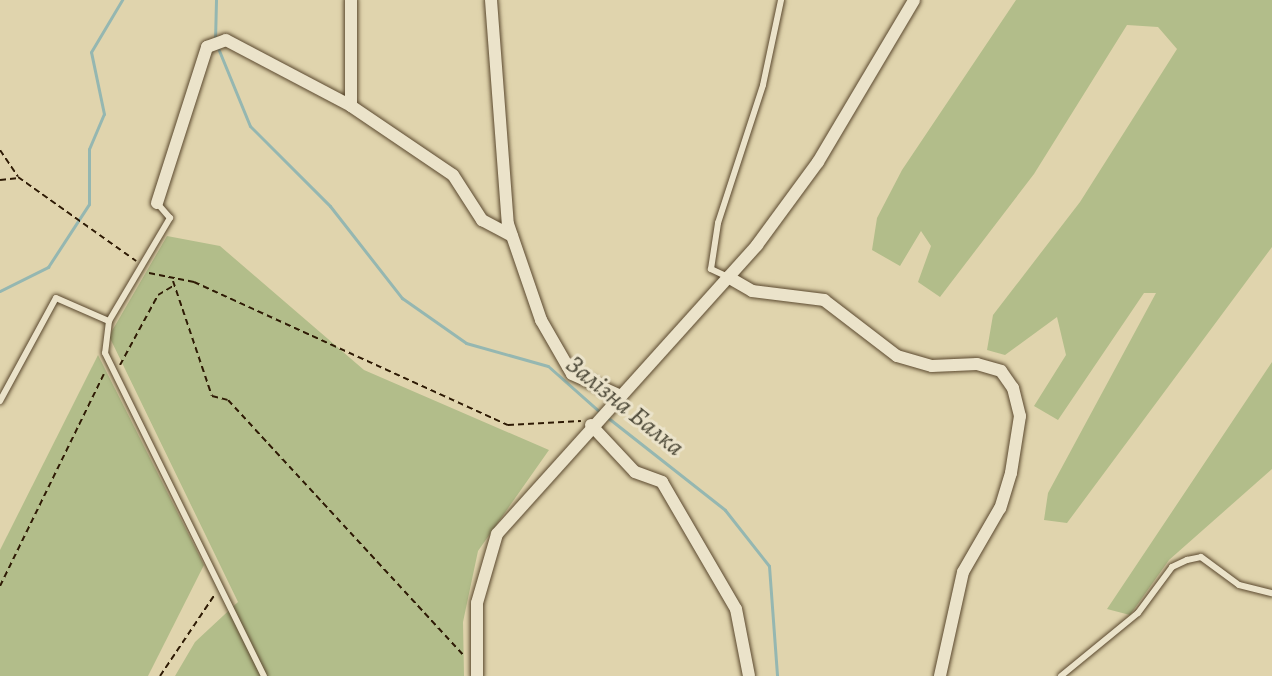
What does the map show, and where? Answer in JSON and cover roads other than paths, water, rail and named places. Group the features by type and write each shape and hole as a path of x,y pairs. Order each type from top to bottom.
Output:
{"street":[{"path":"351,0 351,106"},
{"path":"491,0 512,236 541,320 572,374 620,397"},
{"path":"476,672 477,603 492,544 527,492 620,397 728,277 818,162 914,0"},
{"path":"157,203 209,46 222,40 242,42 351,106 453,175 482,220 512,236"},
{"path":"728,277 752,291 824,300 897,356 932,366 977,364 1001,371 1013,388 1020,416 1011,473 1000,508 963,572 940,676"},
{"path":"595,421 635,472 662,482 716,567 736,609 749,676"}],"lane":[{"path":"728,277 711,269 718,223 763,85 781,0"},
{"path":"157,203 170,218 109,321 105,353 264,676"},
{"path":"0,401 56,298 109,321"},
{"path":"1061,676 1138,613 1172,567 1187,560 1201,557 1239,585 1272,593"}],"waterway":[{"path":"0,291 48,267 89,204 89,149 104,114 91,52 122,0"},
{"name":"Залізна Балка","path":"215,41 216,0"},
{"name":"Залізна Балка","path":"218,48 250,126 330,206 402,298 466,343 548,366 601,413"},
{"name":"Залізна Балка","path":"607,417 725,510 769,566 777,676"}]}
